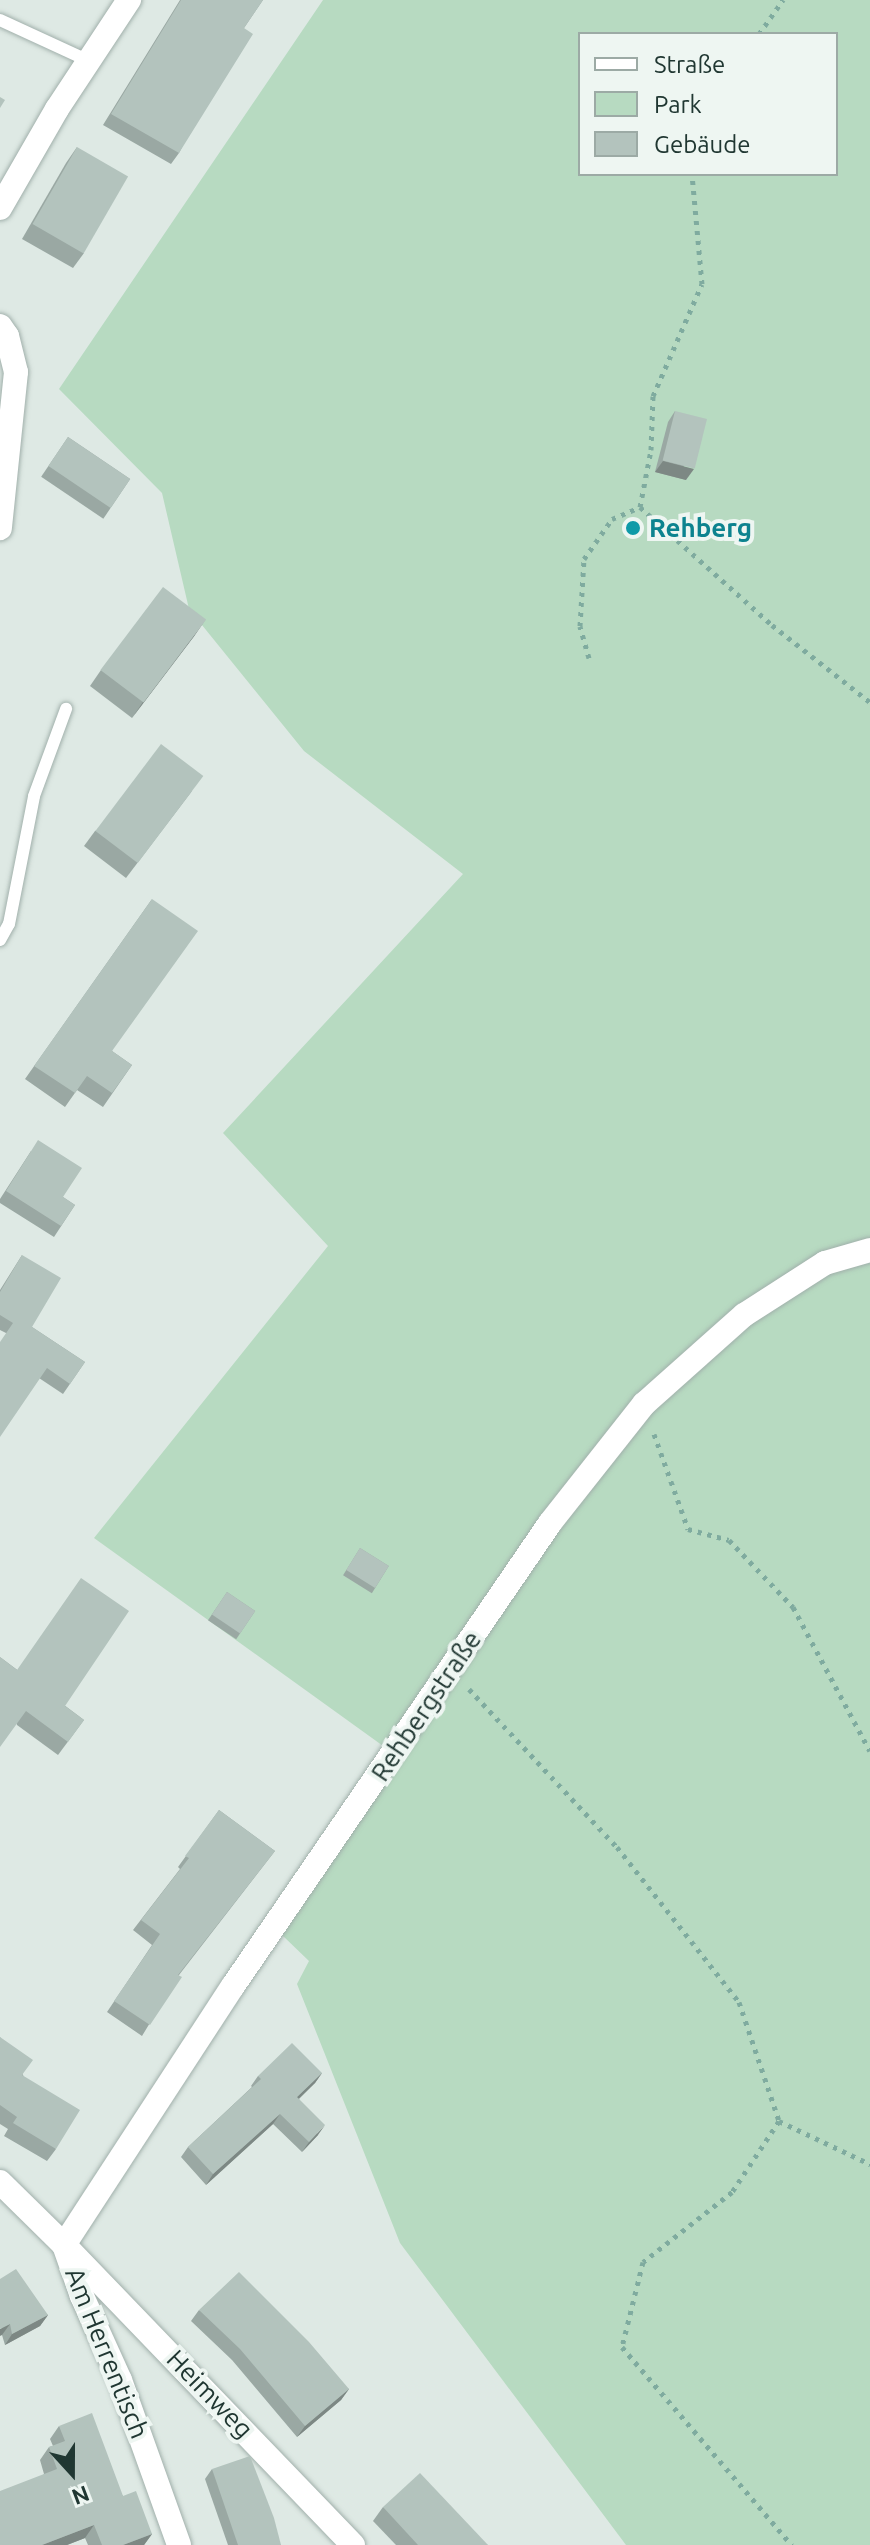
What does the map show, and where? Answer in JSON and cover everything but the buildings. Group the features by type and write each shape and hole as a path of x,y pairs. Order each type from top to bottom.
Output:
{"street":[{"path":"0,208 129,0"},
{"path":"0,326 7,336 16,372 0,528"},
{"name":"Rehbergstraße","path":"64,2245 233,1986 550,1523 644,1404 744,1315 825,1263 870,1250"},
{"name":"Am Herrentisch","path":"0,2182 64,2245 82,2296 125,2394 179,2545"},
{"name":"Heimweg","path":"64,2245 191,2373 353,2545"}],"lane":[{"path":"0,20 89,61"},
{"path":"0,940 9,924 34,796 66,709"}],"path":[{"path":"760,32 783,0"},
{"path":"640,507 651,450 653,396 702,284 692,176"},
{"path":"589,658 580,626 584,559 612,519 640,507"},
{"path":"640,507 772,625 870,702"},
{"path":"644,1404 688,1529 729,1540 793,1607 870,1751"},
{"path":"451,1671 617,1847 739,2002 779,2121 870,2164"},
{"path":"779,2121 732,2192 643,2262 622,2347 792,2545"}],"green space":[{"path":"323,0 870,0 870,2545 626,2545 400,2243 297,1984 309,1961 282,1935 397,1756 94,1538 328,1246 223,1133 463,874 304,751 189,609 162,493 59,389"}],"place":[{"name":"Rehberg","path":"633,528"}]}
